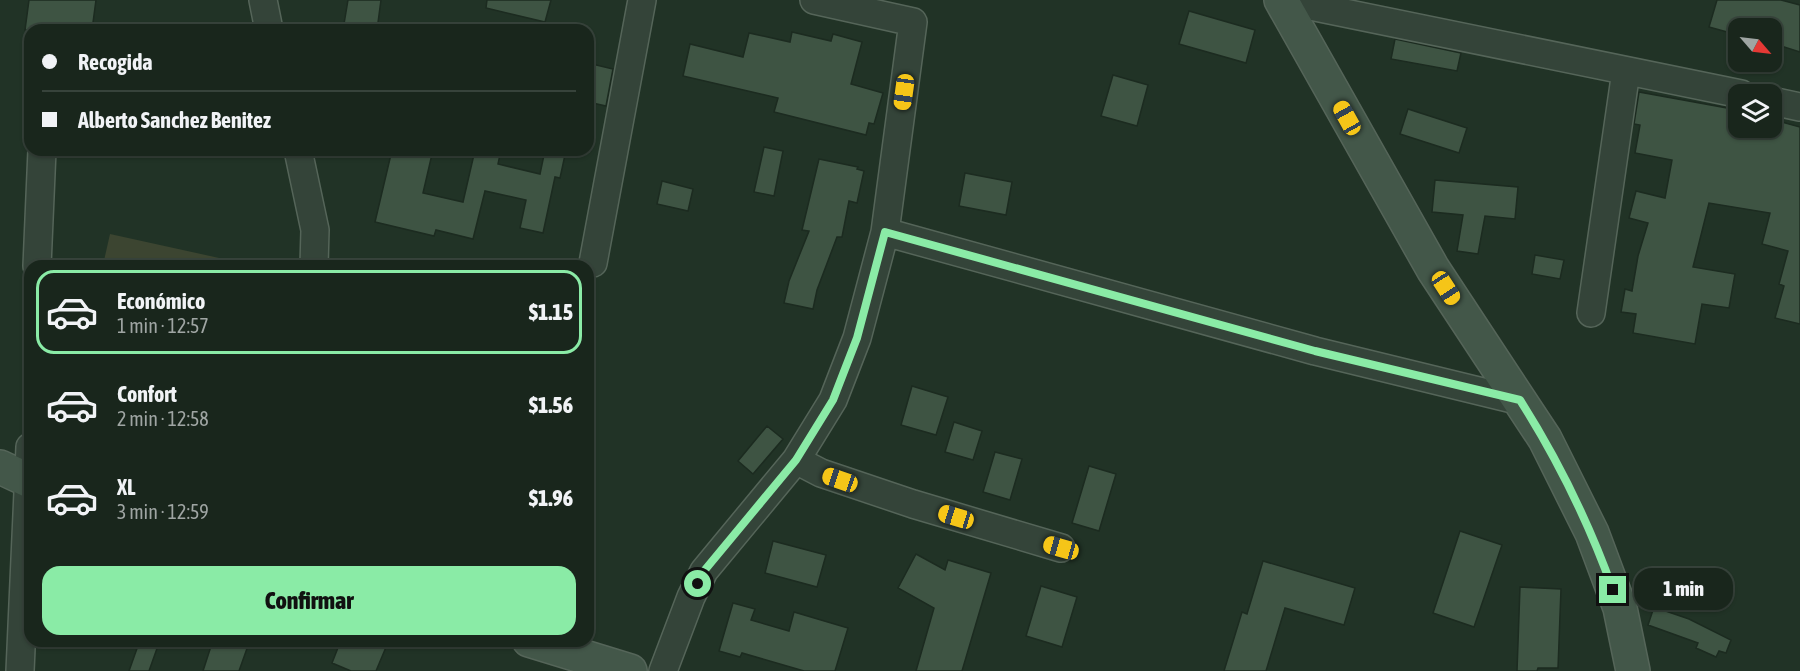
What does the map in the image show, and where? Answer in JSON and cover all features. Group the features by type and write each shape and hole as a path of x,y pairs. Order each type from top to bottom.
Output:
{"street":[{"path":"263,0 268,24"},
{"path":"594,260 642,0"},
{"path":"663,671 691,597 704,571 796,460 833,400 857,338 885,232 913,22 814,0"},
{"path":"1281,0 1394,11 1626,71 1728,91"},
{"path":"1281,0 1433,269 1545,439 1592,533 1620,608 1633,671"},
{"path":"1591,313 1626,71"},
{"path":"1782,103 1800,107"},
{"path":"38,260 42,156"},
{"path":"299,156 315,230 314,260"},
{"path":"885,232 1315,351 1520,400"},
{"path":"796,460 821,473 903,501 1061,548"},
{"path":"20,476 20,671"},
{"path":"552,647 630,671"}],"green space":[{"path":"110,234 228,260 104,260"}],"building":[{"path":"29,0 96,0 93,24 26,24"},
{"path":"348,0 381,0 378,24 344,24"},
{"path":"487,0 551,0 545,22 486,8"},
{"path":"1717,0 1781,0 1800,5 1800,52 1782,46 1782,18 1728,18 1728,32 1709,27"},
{"path":"1189,11 1255,30 1246,63 1179,44"},
{"path":"792,32 831,41 833,34 862,42 851,84 883,93 874,124 869,123 866,135 774,112 778,98 683,76 690,44 743,57 749,33 790,42"},
{"path":"1395,39 1461,53 1457,71 1391,59"},
{"path":"594,64 613,69 606,106 594,103"},
{"path":"1113,75 1148,85 1137,126 1101,116"},
{"path":"1639,92 1728,108 1728,138 1782,138 1782,122 1800,127 1800,324 1775,318 1784,286 1779,284 1788,251 1762,244 1770,213 1709,203 1693,267 1735,274 1729,308 1702,304 1695,344 1633,333 1636,314 1621,312 1625,289 1632,291 1638,256 1648,223 1629,218 1636,191 1665,198 1672,160 1635,153 1640,125 1634,124"},
{"path":"1408,109 1467,128 1459,153 1400,134"},
{"path":"764,147 783,151 774,196 754,192"},
{"path":"391,156 432,156 423,193 463,202 474,156 500,156 498,164 540,174 544,156 565,156 560,178 555,177 543,233 520,228 526,200 485,191 473,239 436,230 434,236 375,222"},
{"path":"819,159 858,167 857,169 864,171 857,203 849,201 842,237 837,237 817,290 813,309 784,303 789,281 809,231 802,230"},
{"path":"965,173 1012,182 1006,215 959,206"},
{"path":"1435,180 1518,187 1515,219 1485,216 1478,254 1457,251 1463,215 1432,212"},
{"path":"662,181 693,189 688,211 657,204"},
{"path":"1535,255 1564,260 1560,279 1532,274"},
{"path":"912,386 948,397 936,435 901,425"},
{"path":"954,422 982,431 973,460 945,452"},
{"path":"767,426 783,439 753,474 738,461"},
{"path":"995,452 1022,459 1010,500 983,492"},
{"path":"1089,466 1116,474 1099,531 1072,523"},
{"path":"1460,531 1502,545 1474,627 1433,613"},
{"path":"773,541 826,555 817,587 765,573"},
{"path":"916,554 945,570 948,560 991,573 962,671 916,671 934,608 898,588"},
{"path":"1263,561 1355,588 1344,625 1285,608 1266,671 1224,671 1242,612 1247,614"},
{"path":"1041,586 1077,597 1062,647 1026,636"},
{"path":"1520,587 1561,589 1558,668 1517,671"},
{"path":"733,603 755,609 751,620 789,631 794,612 848,628 835,671 804,671 742,653 740,657 719,651"},
{"path":"1654,607 1689,619 1731,640 1726,653 1719,651 1716,657 1696,648 1698,643 1648,625"},
{"path":"138,647 158,647 149,671 129,671"},
{"path":"211,647 248,647 239,671 203,671"},
{"path":"338,647 386,647 376,671 351,671 332,663"}],"route":[{"path":"698,584 704,571 796,460 833,400 857,338 885,232 1315,351 1520,400 1545,439 1592,533 1613,590"}]}
